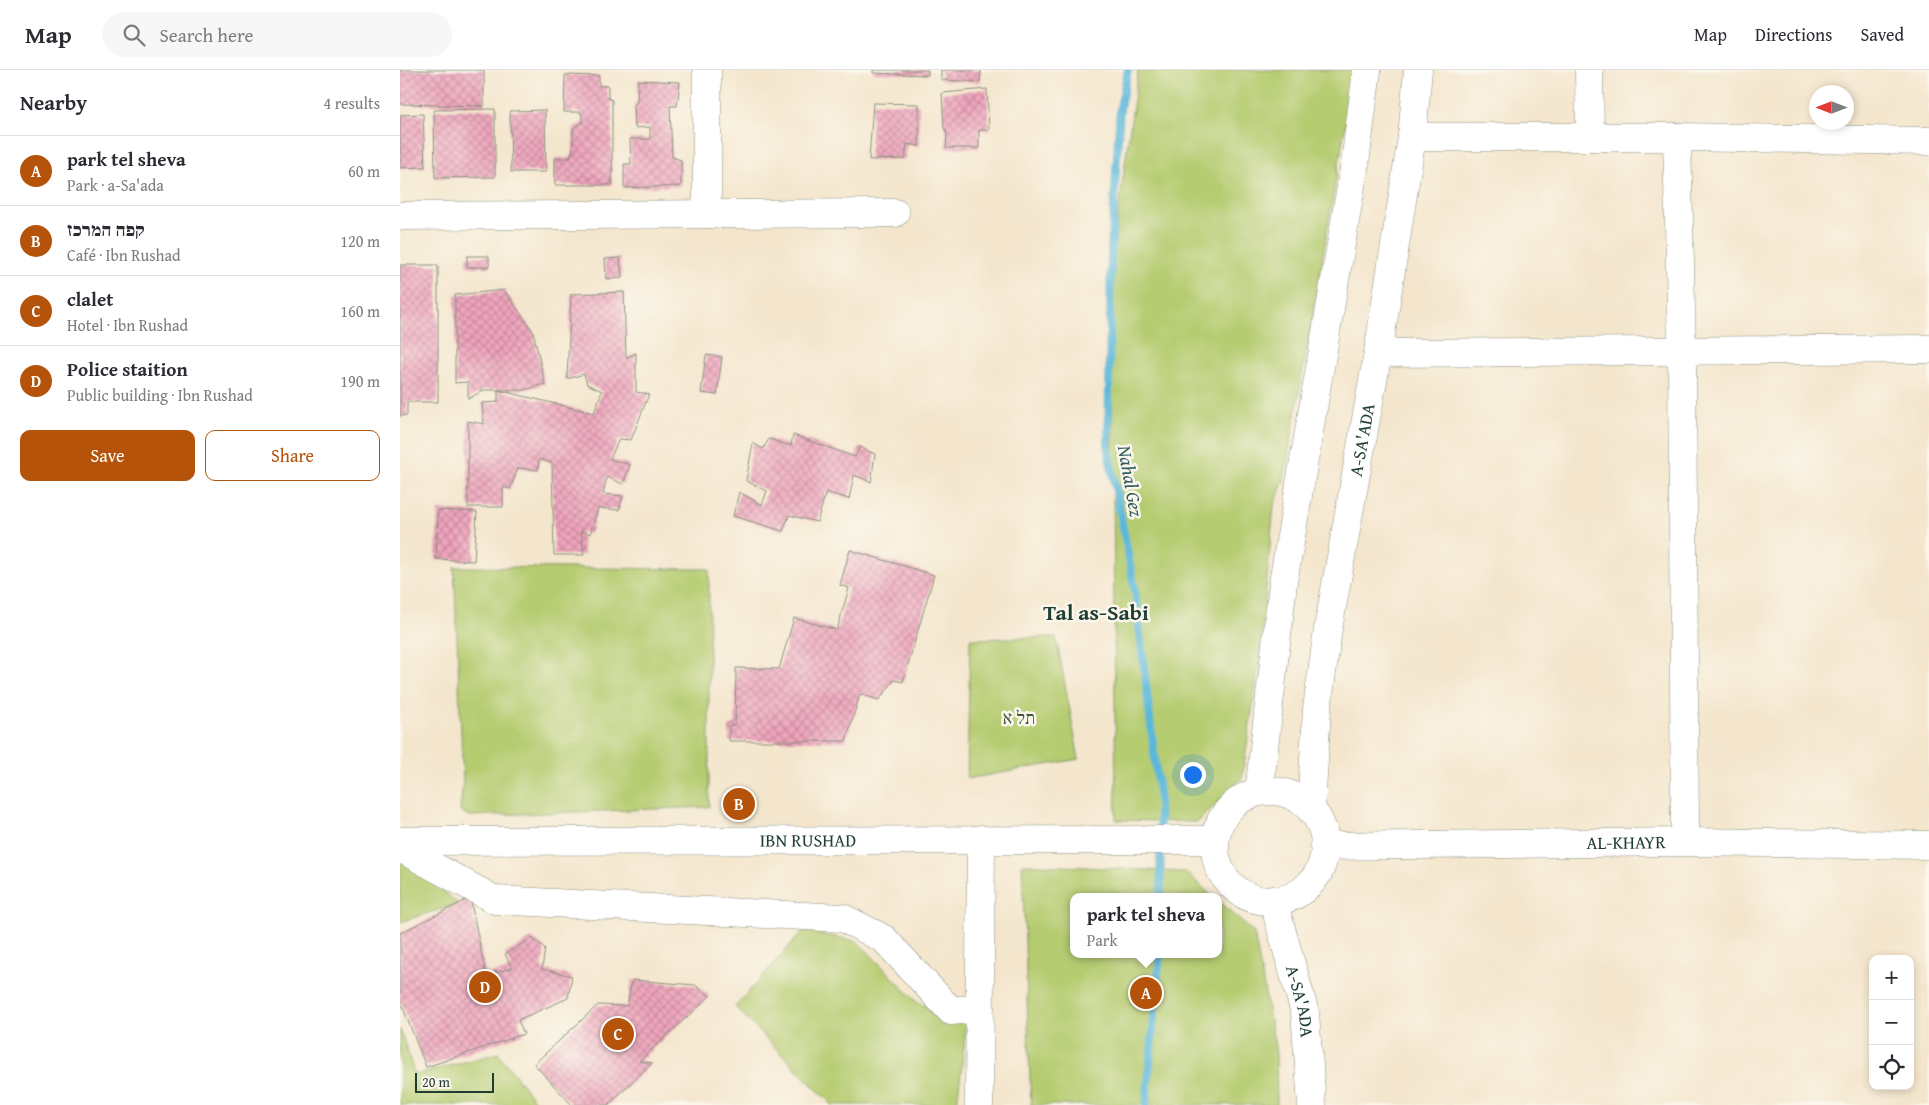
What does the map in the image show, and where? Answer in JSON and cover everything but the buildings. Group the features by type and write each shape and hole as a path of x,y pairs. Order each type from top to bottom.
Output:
{"street":[{"path":"707,70 707,214"},
{"path":"1259,792 1284,583 1356,163 1367,70"},
{"name":"A-SA'ADA","path":"1311,810 1317,709 1328,629 1378,353 1412,137 1418,70"},
{"path":"1589,70 1590,137"},
{"path":"1412,137 1677,137 1929,141"},
{"path":"1677,137 1682,351 1685,842"},
{"path":"400,216 895,213"},
{"path":"1378,353 1929,350"},
{"path":"1270,790 1289,794 1303,801 1311,810 1318,817 1324,835 1324,856 1318,875 1301,892 1284,900 1272,900 1252,898 1231,886 1220,870 1216,859 1214,840 1220,821 1231,806 1251,794 1270,790"},
{"path":"979,1105 981,838"},
{"name":"IBN RUSHAD","path":"400,841 981,838 1214,840"},
{"name":"AL-KHAYR","path":"1324,846 1685,842 1929,845"},
{"path":"400,848 495,900 843,918 884,940 951,1011 980,1008"},
{"name":"A-SA'ADA","path":"1272,900 1305,1013 1312,1105"}],"green space":[{"path":"1138,70 1355,70 1284,480 1274,506 1258,671 1242,778 1198,822 1116,820 1111,265"},
{"path":"454,567 709,569 709,807 469,816 460,811 463,781"},
{"name":"תל א","path":"1056,637 1079,759 967,779 970,639"},
{"path":"400,852 458,904 400,922"},
{"path":"1022,864 1186,872 1209,893 1070,893 1070,958 1222,958 1222,904 1254,933 1276,1053 1277,1105 1031,1105"},
{"path":"803,931 857,941 918,1003 967,1021 957,1105 832,1105 735,1007"},
{"path":"400,1029 415,1075 498,1053 538,1105 400,1105"}],"waterway":[{"name":"Nahal Gez","path":"1128,70 1120,107 1111,252 1108,449 1135,591 1159,795 1161,893"},
{"name":"Nahal Gez","path":"1146,1105 1160,958"}],"place":[{"name":"קפה המרכז","path":"739,804"},
{"name":"Police staition","path":"485,987"},
{"name":"park tel sheva","path":"1146,993"},
{"name":"clalet","path":"618,1034"}],"district":[{"name":"Tal as-Sabi","path":"1096,612"}]}
